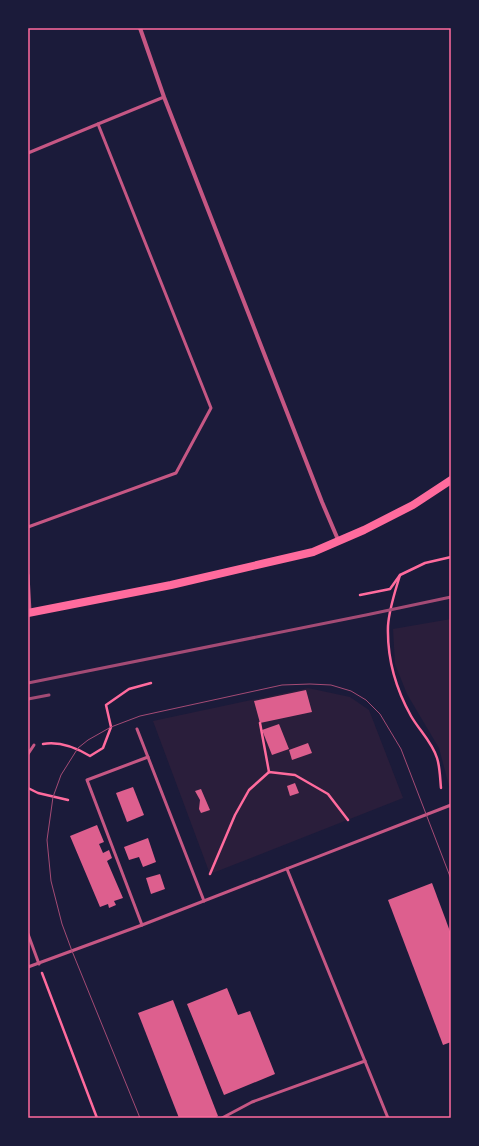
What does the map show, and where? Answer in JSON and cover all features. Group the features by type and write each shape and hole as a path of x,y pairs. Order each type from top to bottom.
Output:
{"main road":[{"path":"29,613 171,585 313,552 339,542 412,505 451,480"}],"street":[{"path":"140,28 164,97 319,495 339,542"}],"lane":[{"path":"28,154 164,97"},
{"path":"28,527 176,473 211,408 98,124"},
{"path":"28,575 29,613"},
{"path":"137,729 204,901"},
{"path":"28,754 34,745"},
{"path":"142,925 87,780 148,757"},
{"path":"28,967 137,927 451,805"},
{"path":"286,869 388,1118"},
{"path":"28,934 39,964"},
{"path":"222,1118 252,1102 365,1061"}],"path":[{"path":"360,596 390,589 400,575 425,563 451,557"},
{"path":"400,575 388,626 389,650 392,668 411,716 425,735 437,758 441,788"},
{"path":"34,745 55,742 78,748 90,756 103,748 112,727 106,705 128,689 151,683"},
{"path":"260,723 269,772"},
{"path":"210,874 235,815 249,790 269,772 295,775 328,794 348,820"},
{"path":"28,788 38,793 68,800"},
{"path":"39,964 97,1118"}],"shaded area":[{"path":"451,619 451,785 449,786 439,748 407,694 395,664 393,629"},
{"path":"308,688 350,697 369,710 403,798 210,874 153,721"}],"building":[{"path":"306,690 312,712 260,723 254,701"},
{"path":"279,724 289,749 272,755 262,730"},
{"path":"308,743 312,753 292,760 289,750"},
{"path":"295,783 299,793 290,796 287,786"},
{"path":"133,787 144,815 127,822 116,793"},
{"path":"201,789 210,810 201,813 199,809 200,800 195,791"},
{"path":"97,825 104,842 99,844 103,853 109,850 112,858 107,861 123,898 114,901 116,905 109,908 108,904 100,907 70,836"},
{"path":"148,838 156,862 143,867 139,857 129,860 124,847"},
{"path":"160,874 165,889 151,894 146,878"},
{"path":"432,883 451,934 451,1042 443,1045 388,900"},
{"path":"227,988 238,1015 250,1011 275,1074 224,1095 187,1004"},
{"path":"173,1000 218,1116 214,1118 179,1118 138,1013"}],"tram line":[{"path":"140,1118 72,951 62,924 51,881 47,840 53,797 61,775 78,748 88,740 111,727 140,716 282,685 331,685 351,691 366,700 380,714 401,749 451,879"}],"railway":[{"path":"28,683 451,597"},
{"path":"28,699 49,695"}]}
